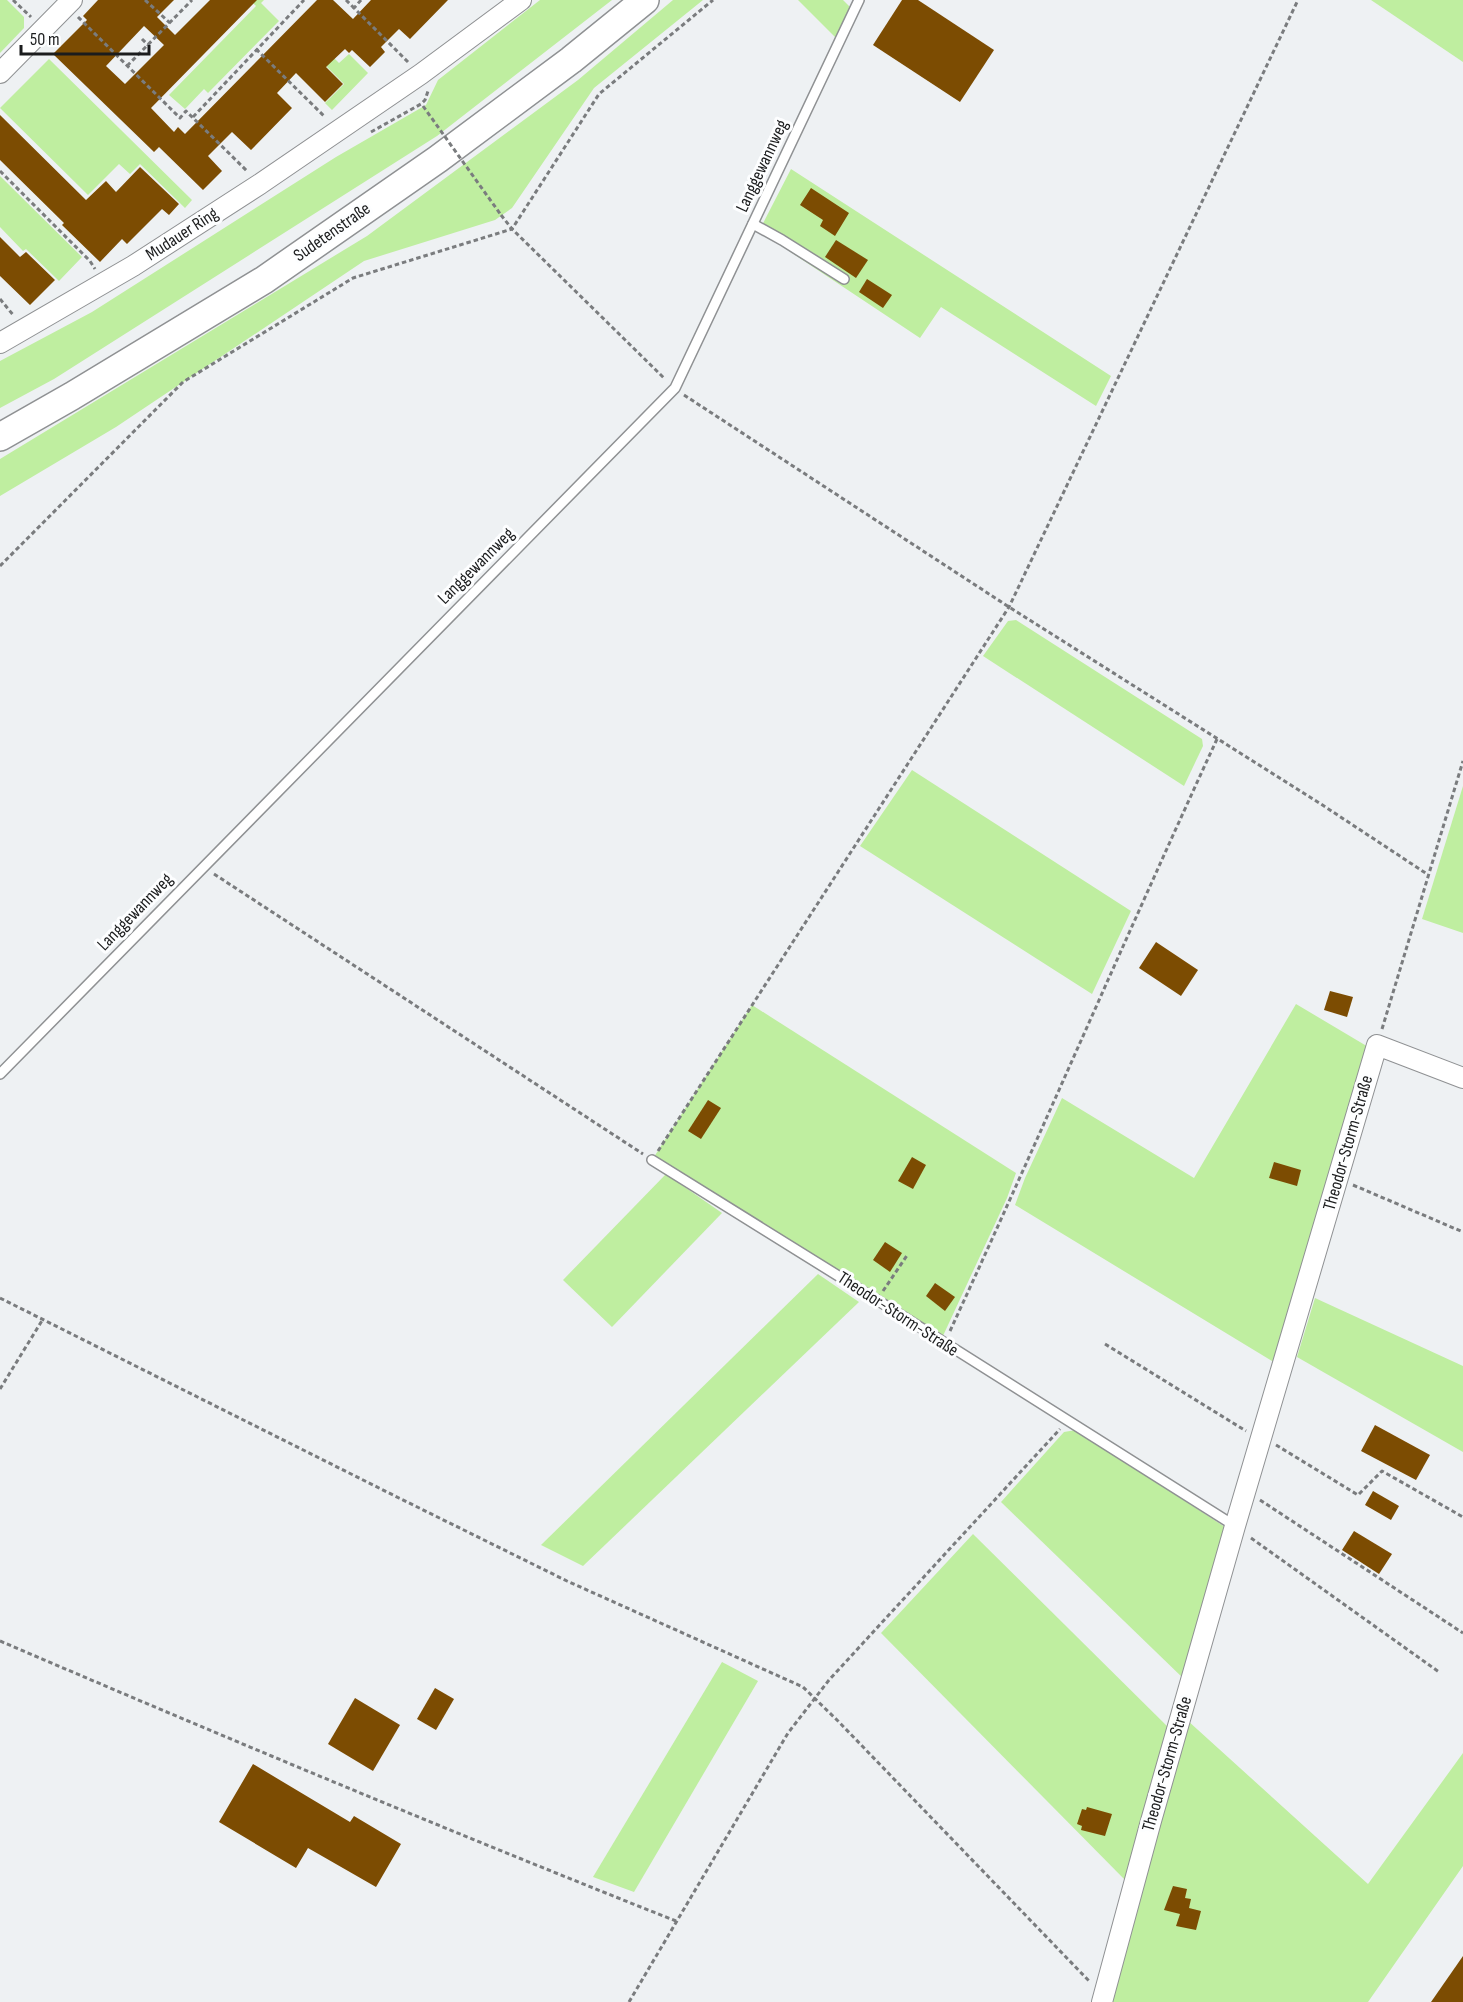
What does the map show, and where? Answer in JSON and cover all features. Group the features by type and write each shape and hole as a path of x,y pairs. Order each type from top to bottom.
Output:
{"main road":[{"name":"Sudetenstraße","path":"0,437 264,280 438,159 571,60 645,0"}],"street":[{"name":"Mudauer Ring","path":"0,344 104,284 260,184 421,74 521,0"},
{"path":"0,74 69,3"},
{"path":"1377,1045 1463,1078"},
{"name":"Theodor-Storm-Straße","path":"1106,2000 1150,1821 1234,1526 1377,1045"}],"lane":[{"name":"Langgewannweg","path":"0,1074 675,388 859,0"},
{"path":"753,224 844,279"},
{"name":"Theodor-Storm-Straße","path":"652,1160 1234,1526"}],"path":[{"path":"13,0 43,29"},
{"path":"145,0 170,23"},
{"path":"127,66 192,0"},
{"path":"193,117 304,0"},
{"path":"346,0 421,74"},
{"path":"354,8 361,0"},
{"path":"0,566 183,382 353,278 512,229 599,94 713,0"},
{"path":"203,867 652,1160 1009,607 1298,0"},
{"path":"69,3 127,66 180,118 186,111 260,184"},
{"path":"142,39 148,45"},
{"path":"256,49 338,130"},
{"path":"425,100 421,104 512,229 675,388 696,405 1427,874"},
{"path":"0,171 90,261 104,284"},
{"path":"944,1343 1058,1095 1216,739"},
{"path":"1377,1045 1463,761"},
{"path":"1338,1179 1463,1232"},
{"path":"877,1300 908,1254"},
{"path":"0,1298 567,1581 803,1687 1106,2000"},
{"path":"0,1389 43,1318"},
{"path":"1105,1344 1255,1436 1358,1495 1382,1471 1463,1518"},
{"path":"628,2002 788,1733 829,1680 1067,1421"},
{"path":"1245,1491 1463,1633"},
{"path":"1234,1526 1439,1672"},
{"path":"0,1641 276,1760 676,1921"}],"green space":[{"path":"0,0 7,0 24,17 24,28 0,53"},
{"path":"250,0 264,0 261,3 279,21 208,93 204,89 185,109 169,95 256,6"},
{"path":"540,0 612,0 437,136 54,379 0,408 0,361 92,312 336,157 426,105 438,80"},
{"path":"673,0 703,0 594,88 512,208 495,220 364,261 116,427 0,496 0,459 367,236 578,80"},
{"path":"798,0 843,0 851,8 836,38"},
{"path":"1371,0 1463,0 1463,62"},
{"path":"323,47 339,63 349,54 368,73 332,110 325,103 344,84 315,55"},
{"path":"49,59 192,200 185,208 140,164 130,174 119,164 88,195 0,108"},
{"path":"791,169 1111,376 1096,406 941,307 920,338 759,231"},
{"path":"0,176 82,257 59,281 26,249 23,251 0,227"},
{"path":"1016,620 1202,739 1203,746 1184,786 983,656 1008,621"},
{"path":"912,770 1131,911 1092,994 860,846"},
{"path":"1463,786 1463,933 1422,919"},
{"path":"1296,1004 1370,1048 1277,1364 1015,1205 1062,1098 1194,1178"},
{"path":"752,1005 1016,1173 1007,1198 942,1338 652,1160"},
{"path":"666,1174 722,1213 612,1327 563,1280"},
{"path":"818,1274 859,1302 583,1566 541,1545"},
{"path":"1315,1298 1463,1366 1463,1452 1297,1357"},
{"path":"1076,1430 1225,1527 1185,1680 1001,1502 1064,1432"},
{"path":"973,1534 1172,1731 1128,1883 881,1633"},
{"path":"722,1662 758,1681 634,1892 593,1877"},
{"path":"1187,1720 1368,1884 1463,1753 1463,1866 1368,2002 1108,2002"}],"building":[{"path":"98,0 174,0 157,17 175,35 210,0 257,0 151,108 174,132 178,127 185,134 317,0 333,0 353,19 371,0 448,0 410,39 399,29 381,47 385,52 370,67 352,50 349,53 345,49 326,67 343,84 325,102 296,73 277,93 292,108 251,150 232,132 208,156 222,171 203,190 159,147 154,152 53,54 87,20 83,16","holes":["144,26 164,45 125,84 106,66"]},
{"path":"902,0 918,0 994,50 960,102 873,45"},
{"path":"0,115 86,200 106,181 116,192 140,167 179,204 169,215 162,209 127,244 122,239 100,262 0,160"},
{"path":"811,188 849,213 835,236 820,226 823,220 800,205"},
{"path":"0,237 20,257 26,252 55,280 30,305 0,276"},
{"path":"836,240 868,260 856,278 825,257"},
{"path":"867,279 892,295 883,308 859,292"},
{"path":"1156,942 1198,970 1181,996 1139,968"},
{"path":"1330,991 1353,997 1347,1017 1324,1010"},
{"path":"708,1100 721,1108 701,1139 688,1131"},
{"path":"912,1157 926,1165 913,1189 898,1181"},
{"path":"1274,1162 1301,1170 1297,1186 1269,1178"},
{"path":"885,1242 902,1253 890,1272 873,1260"},
{"path":"935,1283 955,1297 945,1311 926,1296"},
{"path":"1375,1425 1430,1455 1416,1480 1361,1451"},
{"path":"1373,1491 1399,1506 1391,1520 1365,1505"},
{"path":"1354,1531 1392,1554 1379,1574 1342,1550"},
{"path":"435,1688 454,1699 436,1730 417,1719"},
{"path":"355,1698 400,1725 373,1771 328,1744"},
{"path":"253,1764 350,1822 354,1816 401,1844 376,1887 308,1848 296,1868 219,1822"},
{"path":"1087,1807 1112,1814 1105,1836 1081,1830 1082,1826 1077,1824 1082,1809 1086,1810"},
{"path":"1173,1886 1187,1889 1185,1898 1191,1899 1189,1908 1201,1911 1196,1930 1176,1926 1180,1914 1164,1910"},
{"path":"1463,1956 1463,2002 1431,2002"}]}
